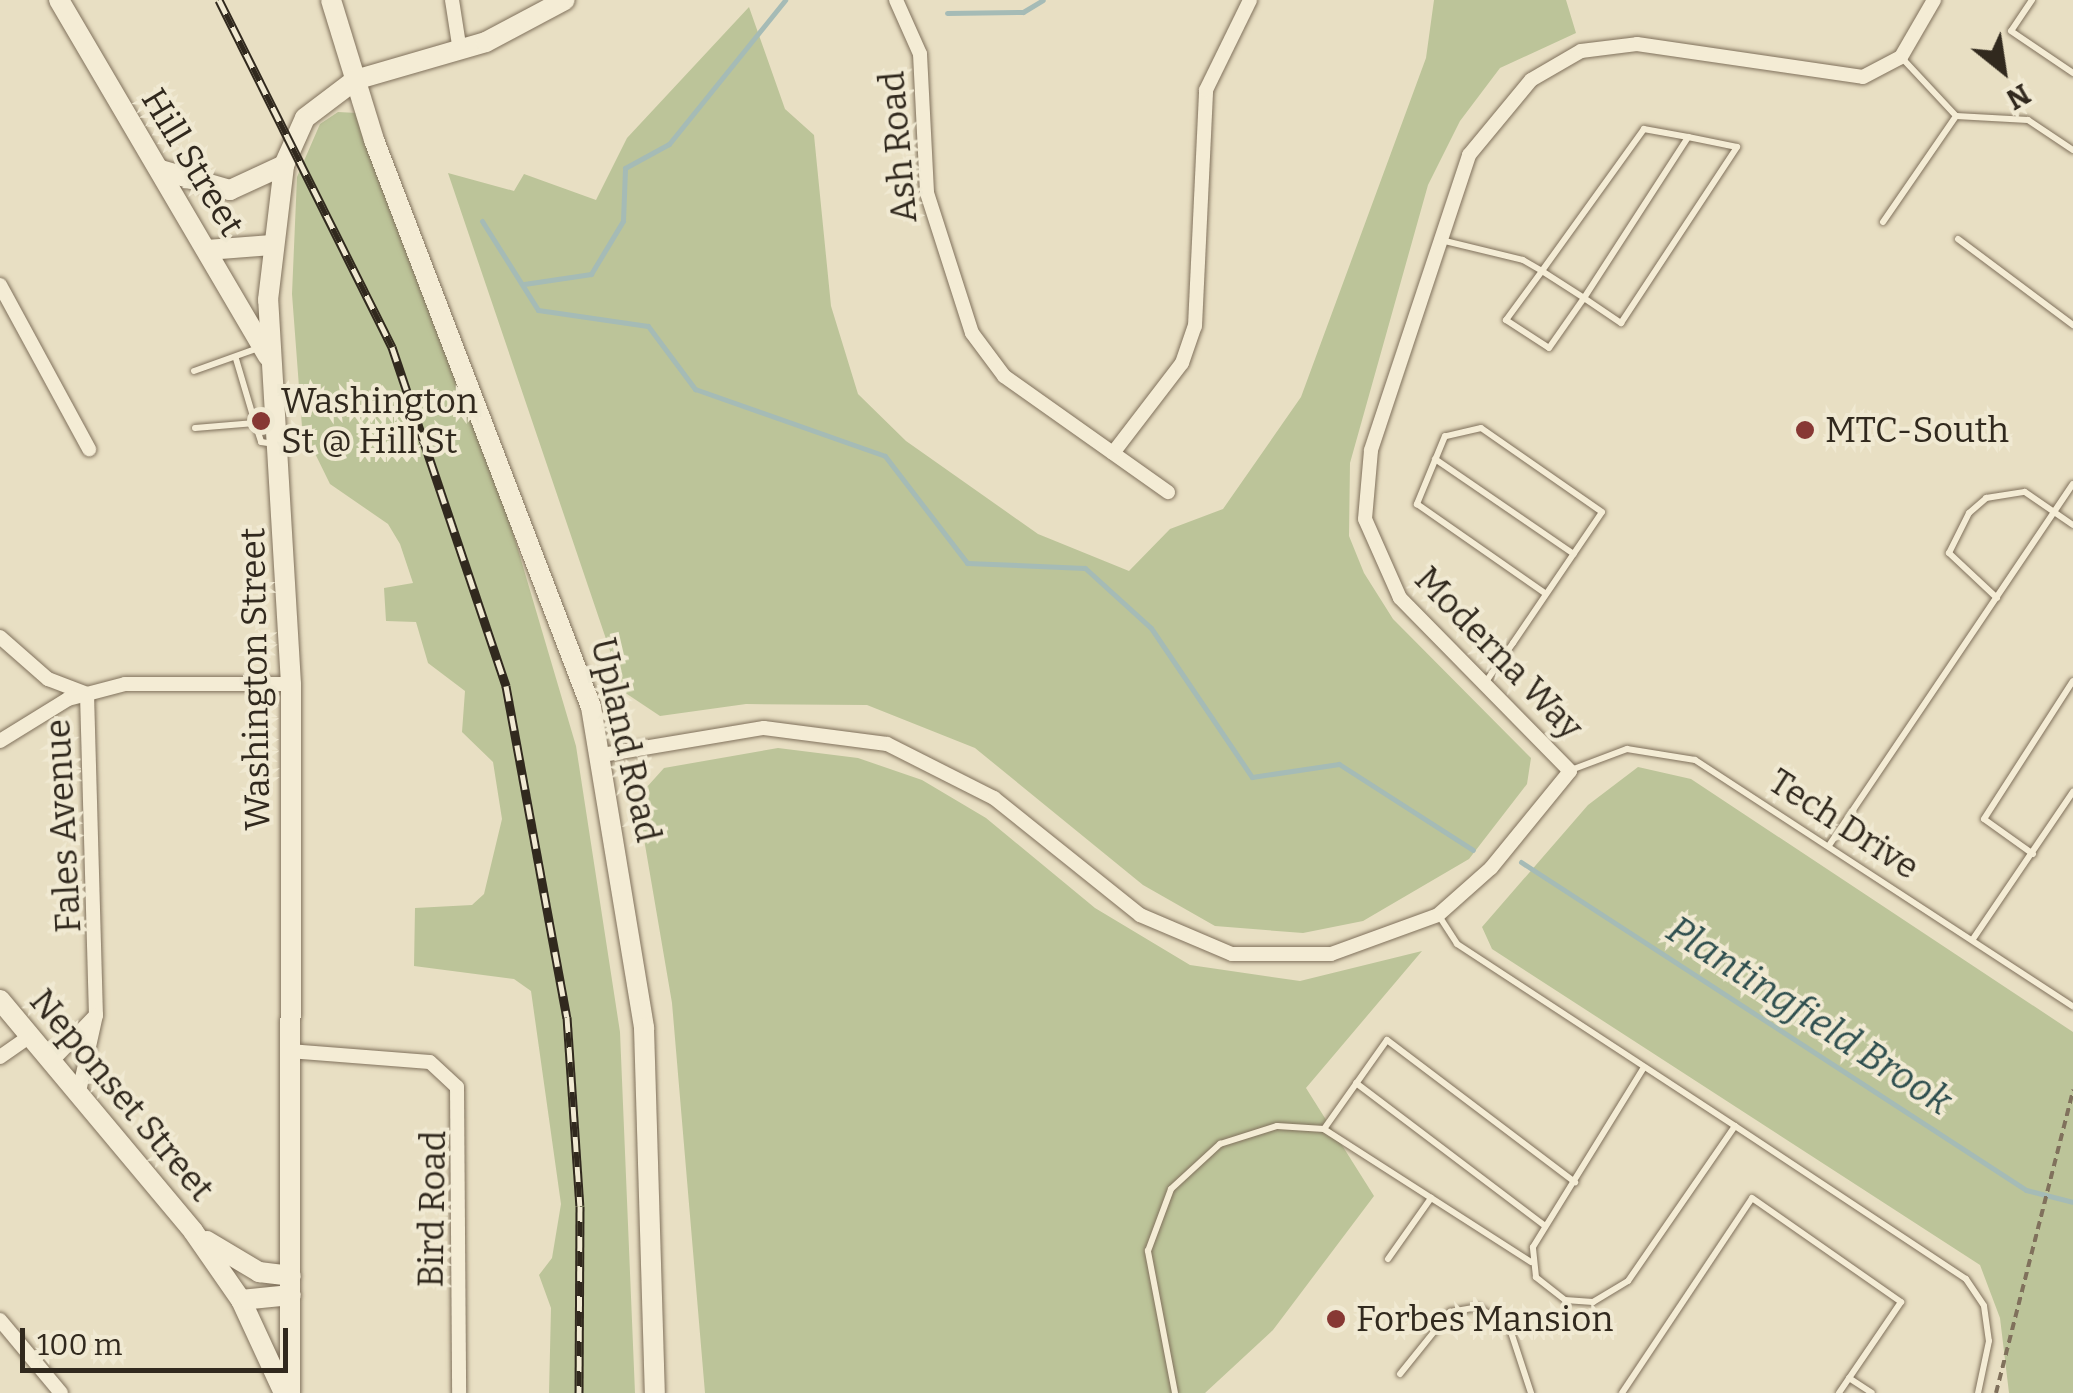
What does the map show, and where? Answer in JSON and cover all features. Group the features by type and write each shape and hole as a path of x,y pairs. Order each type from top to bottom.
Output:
{"street":[{"name":"Hill Street","path":"58,0 265,352"},
{"path":"331,0 355,80 460,51 565,0"},
{"path":"452,0 460,51"},
{"name":"Ash Road","path":"896,0 920,54 927,194 972,332 1004,376 1168,492"},
{"path":"1113,453 1182,363 1195,326 1206,90 1250,0"},
{"path":"1901,57 1934,0"},
{"name":"Moderna Way","path":"602,755 764,728 887,744 994,798 1152,922 1232,954 1331,954 1438,915 1492,868 1570,771 1388,581 1362,498 1474,146 1531,80 1581,50 1636,44 1837,78 1874,74 1901,57"},
{"name":"Washington Street","path":"287,1393 291,1286 291,684 280,444 265,352 272,245 284,165 305,118 355,80"},
{"name":"Upland Road","path":"355,80 579,660 602,755 644,1028 655,1393"},
{"path":"159,168 230,190 284,165"},
{"path":"207,250 272,245"},
{"path":"0,285 89,449"},
{"path":"0,637 48,680 86,694"},
{"path":"0,740 86,694 126,684 291,684"},
{"name":"Fales Avenue","path":"78,1096 96,1015 86,694"},
{"name":"Neponset Street","path":"0,1000 194,1231 242,1300 287,1393"},
{"path":"50,1062 96,1015"},
{"path":"0,1057 29,1037"},
{"name":"Bird Road","path":"289,1051 430,1062 457,1087 459,1393"},
{"name":"Neponset Street","path":"194,1231 259,1272 291,1286"},
{"path":"242,1300 291,1286"},
{"path":"0,1320 60,1393"}],"lane":[{"path":"2032,0 2011,32 2073,73"},
{"path":"1901,57 1956,116 2028,120 2073,150"},
{"path":"1883,222 1956,116"},
{"path":"1445,241 1542,271 1584,298 1621,323 1738,147 1644,129 1542,271 1506,320 1549,348 1584,298 1688,138"},
{"path":"1958,240 2073,325"},
{"path":"194,371 265,352"},
{"path":"236,359 261,442 280,444"},
{"path":"195,428 255,423"},
{"path":"1484,684 1574,554 1602,512 1480,428 1445,436 1416,504 1546,594"},
{"path":"1435,459 1574,554"},
{"path":"1830,844 2073,484"},
{"path":"1997,598 1949,553 1968,513 1986,498 2025,492 2073,525"},
{"path":"2033,854 1984,819 2073,681"},
{"name":"Tech Drive","path":"1570,771 1627,749 1676,753 1830,844 2073,1006"},
{"path":"1973,939 2073,792"},
{"path":"1438,915 1457,944 1966,1279 1984,1306 1989,1341 1978,1393"},
{"path":"1324,1129 1387,1040 1575,1182"},
{"path":"1530,1262 1546,1226 1644,1069"},
{"path":"1356,1083 1546,1226"},
{"path":"1174,1393 1148,1252 1171,1189 1220,1144 1277,1126 1324,1129 1530,1262 1565,1300 1593,1302 1628,1281 1735,1126"},
{"path":"1388,1260 1431,1198"},
{"path":"1622,1393 1752,1198 1901,1302 1839,1393"},
{"path":"1400,1374 1450,1312 1478,1307 1509,1326 1531,1393"},
{"path":"1849,1378 1872,1393"}],"path":[{"path":"1996,1393 2044,1182 2073,1090"}],"green space":[{"path":"1434,0 1566,0 1576,33 1500,68 1460,121 1428,185 1350,463 1349,536 1364,573 1393,619 1531,758 1527,784 1469,859 1363,921 1303,933 1215,926 1143,885 975,748 867,705 746,704 660,716 624,692 448,173 514,191 524,174 596,200 627,138 749,7 785,109 814,135 831,306 858,394 906,441 1038,534 1129,571 1170,529 1223,509 1301,397 1426,58"},
{"path":"338,112 357,113 498,482 576,746 620,1032 635,1393 549,1393 551,1308 539,1275 552,1258 561,1204 531,991 514,979 414,966 415,908 472,905 484,894 502,819 493,762 462,732 465,691 428,663 416,622 386,621 384,588 413,583 400,544 388,524 330,484 302,427 292,294 297,177 320,124"},
{"path":"778,748 858,758 922,780 986,818 1095,908 1190,965 1300,981 1422,951 1306,1088 1374,1196 1273,1330 1205,1393 705,1393 672,1003 637,798 664,768"},
{"path":"1638,767 1691,779 2073,1032 2073,1393 2009,1393 2000,1318 1980,1265 1492,949 1482,927 1588,805"}],"waterway":[{"path":"524,284 591,274 623,221 625,168 669,144 785,0"},
{"path":"947,13 1023,12 1043,0"},
{"name":"Plantingfield Brook","path":"482,221 538,310 648,326 695,389 885,456 967,563 1085,568 1151,628 1252,777 1339,764 1473,850"},
{"name":"Plantingfield Brook","path":"1521,862 2026,1190 2073,1202"}],"railway":[{"path":"219,0 392,347 506,686 567,1017 580,1206 579,1393"}],"place":[{"name":"Washington St @ Hill St","path":"261,421"},
{"name":"MTC-South","path":"1805,430"},
{"name":"Forbes Mansion","path":"1336,1319"}]}
